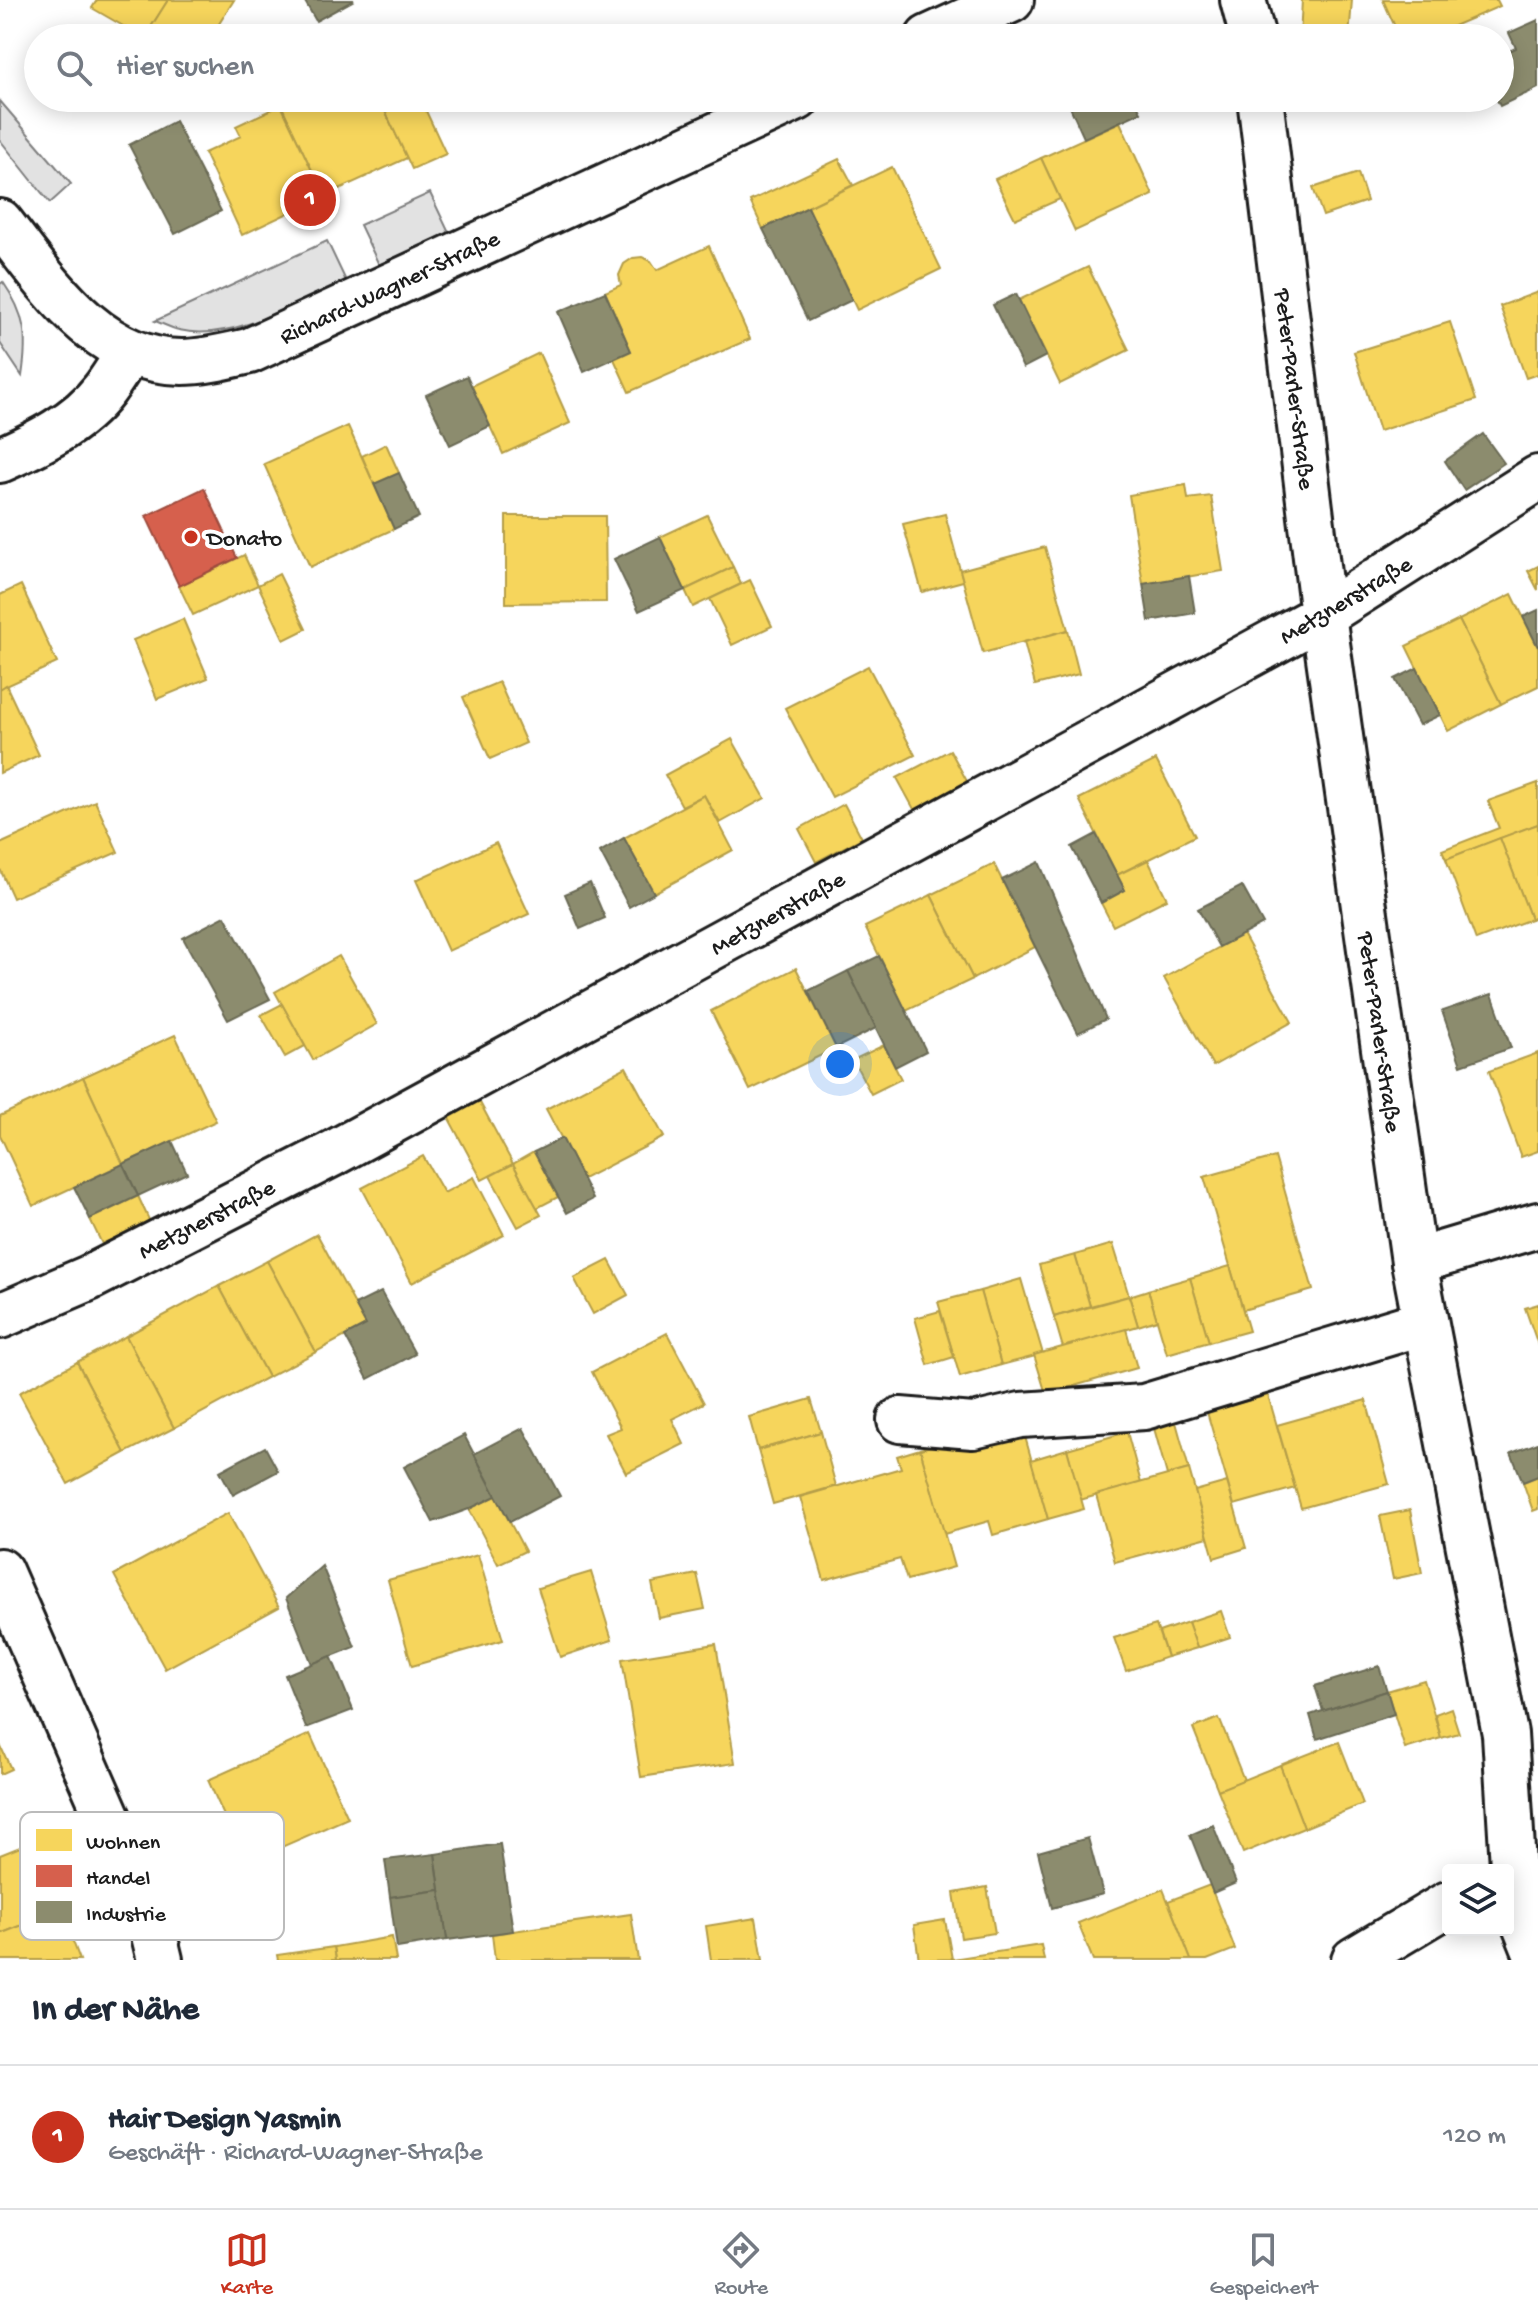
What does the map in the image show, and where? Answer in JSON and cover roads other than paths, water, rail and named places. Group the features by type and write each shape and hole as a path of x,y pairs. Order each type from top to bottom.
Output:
{"street":[{"path":"959,24 1011,0"},
{"path":"1243,0 1249,24"},
{"name":"Richard-Wagner-Straße","path":"129,352 182,362 249,351 767,112"},
{"name":"Peter-Parler-Straße","path":"1262,112 1323,615 1414,1262 1505,1734 1518,1848 1522,1918 1538,1958"},
{"path":"0,222 70,309 129,352 103,391 75,420 0,460"},
{"name":"Metznerstraße","path":"0,1316 89,1278 330,1155 1323,615 1538,478"},
{"path":"1414,1262 1538,1225"},
{"path":"900,1420 973,1426 1021,1415 1144,1407 1425,1322"},
{"path":"0,1571 105,1812"},
{"path":"1354,1960 1442,1908"},
{"path":"155,1940 160,1960"}],"place":[{"name":"Hair Design Yasmin","path":"310,200"},
{"name":"Donato","path":"191,537"}]}
